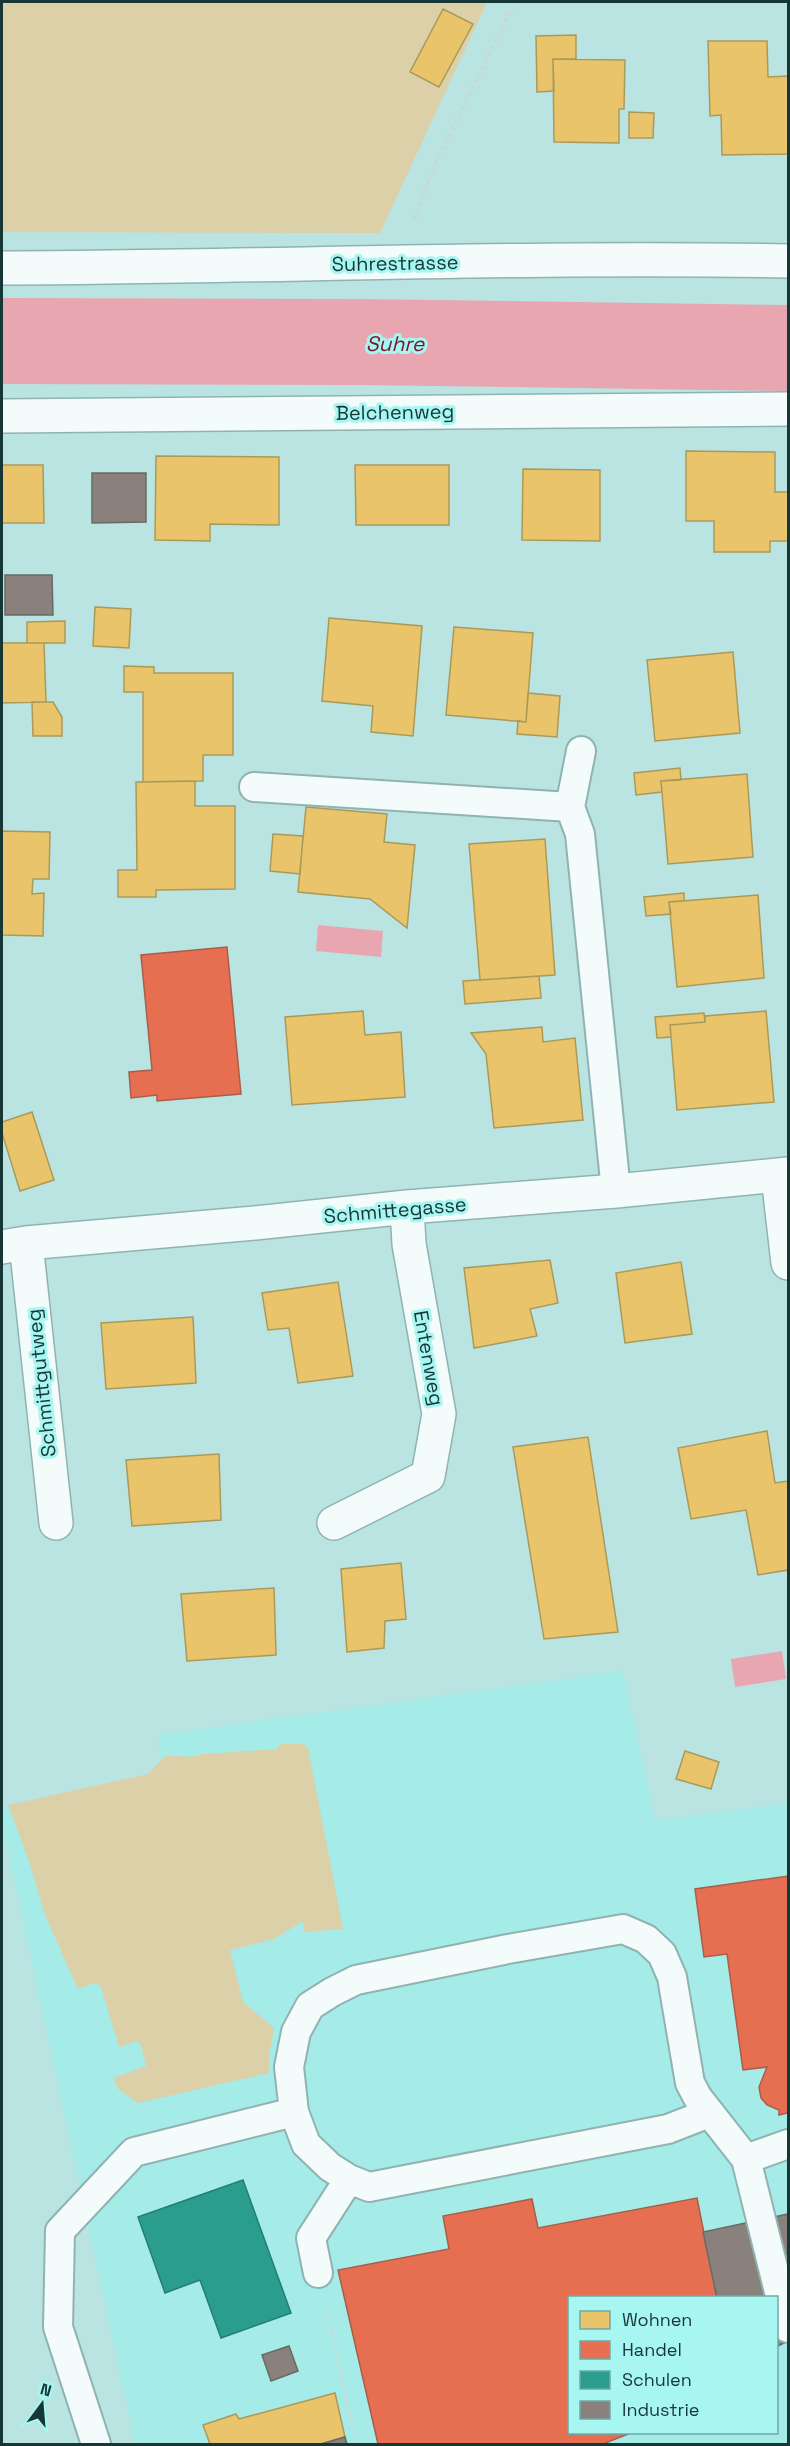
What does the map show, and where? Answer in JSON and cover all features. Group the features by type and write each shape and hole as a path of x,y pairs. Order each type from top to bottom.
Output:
{"street":[{"name":"Suhrestrasse","path":"2,268 180,268 398,262 664,259 789,261"},
{"name":"Belchenweg","path":"2,416 789,408"},
{"name":"Schmittegasse","path":"14,1245 407,1207 783,1175"},
{"path":"783,1175 789,1263"},
{"name":"Entenweg","path":"334,1523 428,1476 439,1414 409,1244 407,1207"},
{"name":"Schmittgutweg","path":"14,1245 56,1523"}],"lane":[{"path":"581,751 570,807 580,834 616,1191"},
{"path":"254,787 570,807"},
{"path":"709,2113 668,2129 369,2187 349,2179 330,2167 306,2144 294,2112 289,2067 296,2032 310,2006 356,1980 508,1949 623,1929 646,1939 662,1954 672,1977 690,2083 709,2113 746,2159 786,2310"},
{"path":"96,2445 58,2327 60,2231 134,2152 294,2112"},
{"path":"746,2159 789,2144"},
{"path":"318,2273 311,2238 349,2179"}],"path":[{"path":"398,262 436,162 515,2"},
{"path":"318,2273 356,2445"}],"shaded area":[{"path":"2,2 487,2 380,233 2,232"},
{"path":"318,925 383,931 381,957 316,951"},
{"path":"782,1651 786,1679 735,1687 731,1659"},
{"path":"623,1671 655,1820 788,1803 788,2444 135,2444 2,1822 2,1806 163,1774 158,1735"},
{"path":"280,1744 304,1744 308,1748 343,1929 304,1932 303,1921 274,1939 230,1950 243,2002 274,2028 269,2056 269,2073 138,2103 118,2089 113,2078 146,2066 141,2045 137,2041 119,2047 101,1987 95,1983 78,1989 45,1915 29,1861 8,1805 148,1774 165,1756 188,1757 277,1749"}],"building: Wohnen":[{"path":"443,9 473,24 439,87 410,72"},
{"path":"576,35 576,59 553,59 554,91 537,92 536,36"},
{"path":"708,41 767,41 768,77 788,76 788,154 722,155 721,115 710,116"},
{"path":"553,59 625,60 624,109 619,109 619,143 554,142"},
{"path":"629,112 654,113 653,138 629,138"},
{"path":"686,451 775,452 775,492 788,492 788,541 770,541 770,552 714,552 714,521 686,521"},
{"path":"156,456 279,457 279,525 210,524 210,541 155,540"},
{"path":"2,465 43,465 44,523 2,523"},
{"path":"355,465 449,465 449,525 356,525"},
{"path":"523,469 600,470 600,541 522,540"},
{"path":"95,607 131,609 129,648 93,646"},
{"path":"329,618 422,626 413,736 371,732 373,706 322,701"},
{"path":"65,621 65,643 27,643 27,622"},
{"path":"454,627 533,633 526,722 446,715"},
{"path":"2,643 44,643 46,702 2,703"},
{"path":"733,652 740,733 655,741 647,660"},
{"path":"124,666 154,667 154,673 233,673 233,755 203,755 203,781 143,782 143,692 124,692"},
{"path":"528,693 560,696 557,737 517,734 518,721 526,722"},
{"path":"32,702 53,702 62,717 62,736 33,736"},
{"path":"680,768 681,780 661,781 662,792 636,795 634,773"},
{"path":"747,774 753,857 668,864 661,781"},
{"path":"195,781 195,806 235,806 235,889 156,890 156,897 118,897 118,870 137,870 136,782"},
{"path":"306,807 387,814 384,842 415,845 407,928 370,899 298,892"},
{"path":"2,831 50,832 49,879 33,879 32,894 44,893 43,936 2,935"},
{"path":"273,834 303,836 300,874 270,871"},
{"path":"545,839 555,975 480,980 469,844"},
{"path":"684,893 684,901 669,902 671,914 646,916 644,897"},
{"path":"758,895 764,978 677,987 669,902"},
{"path":"539,976 541,998 465,1004 463,981"},
{"path":"363,1011 365,1035 401,1032 405,1097 292,1105 285,1017"},
{"path":"766,1011 774,1102 677,1110 670,1025 705,1022 705,1016"},
{"path":"704,1013 705,1022 670,1025 671,1037 657,1038 655,1017"},
{"path":"542,1027 543,1042 575,1038 583,1120 494,1128 486,1054 471,1033"},
{"path":"32,1112 54,1180 20,1191 2,1133 2,1122"},
{"path":"550,1260 558,1303 530,1309 537,1336 474,1348 464,1268"},
{"path":"681,1262 692,1334 625,1343 616,1273"},
{"path":"338,1282 353,1376 298,1383 289,1328 268,1330 262,1293"},
{"path":"193,1317 196,1383 106,1389 101,1323"},
{"path":"767,1431 775,1483 788,1481 788,1570 758,1575 746,1510 691,1519 678,1448"},
{"path":"588,1437 618,1632 544,1639 513,1447"},
{"path":"219,1454 221,1520 132,1526 126,1460"},
{"path":"401,1563 406,1619 385,1621 384,1648 347,1652 341,1569"},
{"path":"274,1588 276,1655 187,1661 181,1594"},
{"path":"685,1751 719,1762 711,1789 676,1779"},
{"path":"335,2393 345,2437 321,2444 210,2444 203,2425 236,2414 239,2419"}],"building: Handel":[{"path":"227,947 241,1094 157,1101 157,1095 131,1098 129,1072 152,1070 141,955"},
{"path":"788,1876 788,2113 779,2115 779,2110 767,2105 761,2098 759,2087 767,2067 743,2070 727,1954 704,1957 695,1889"},
{"path":"697,2198 717,2296 568,2296 568,2434 628,2434 603,2444 378,2444 338,2270 449,2249 443,2216 532,2199 538,2228"}],"building: Schulen":[{"path":"243,2180 291,2313 221,2338 200,2280 165,2293 138,2217"}],"building: Industrie":[{"path":"92,473 146,473 146,522 92,523"},
{"path":"5,575 52,575 53,615 5,615"},
{"path":"788,2214 788,2341 778,2346 778,2296 717,2296 703,2232"},
{"path":"289,2346 298,2371 271,2381 262,2355"},
{"path":"345,2437 347,2444 321,2444"}],"waterway":[{"name":"Suhre","path":"2,341 358,342 788,348"}]}
